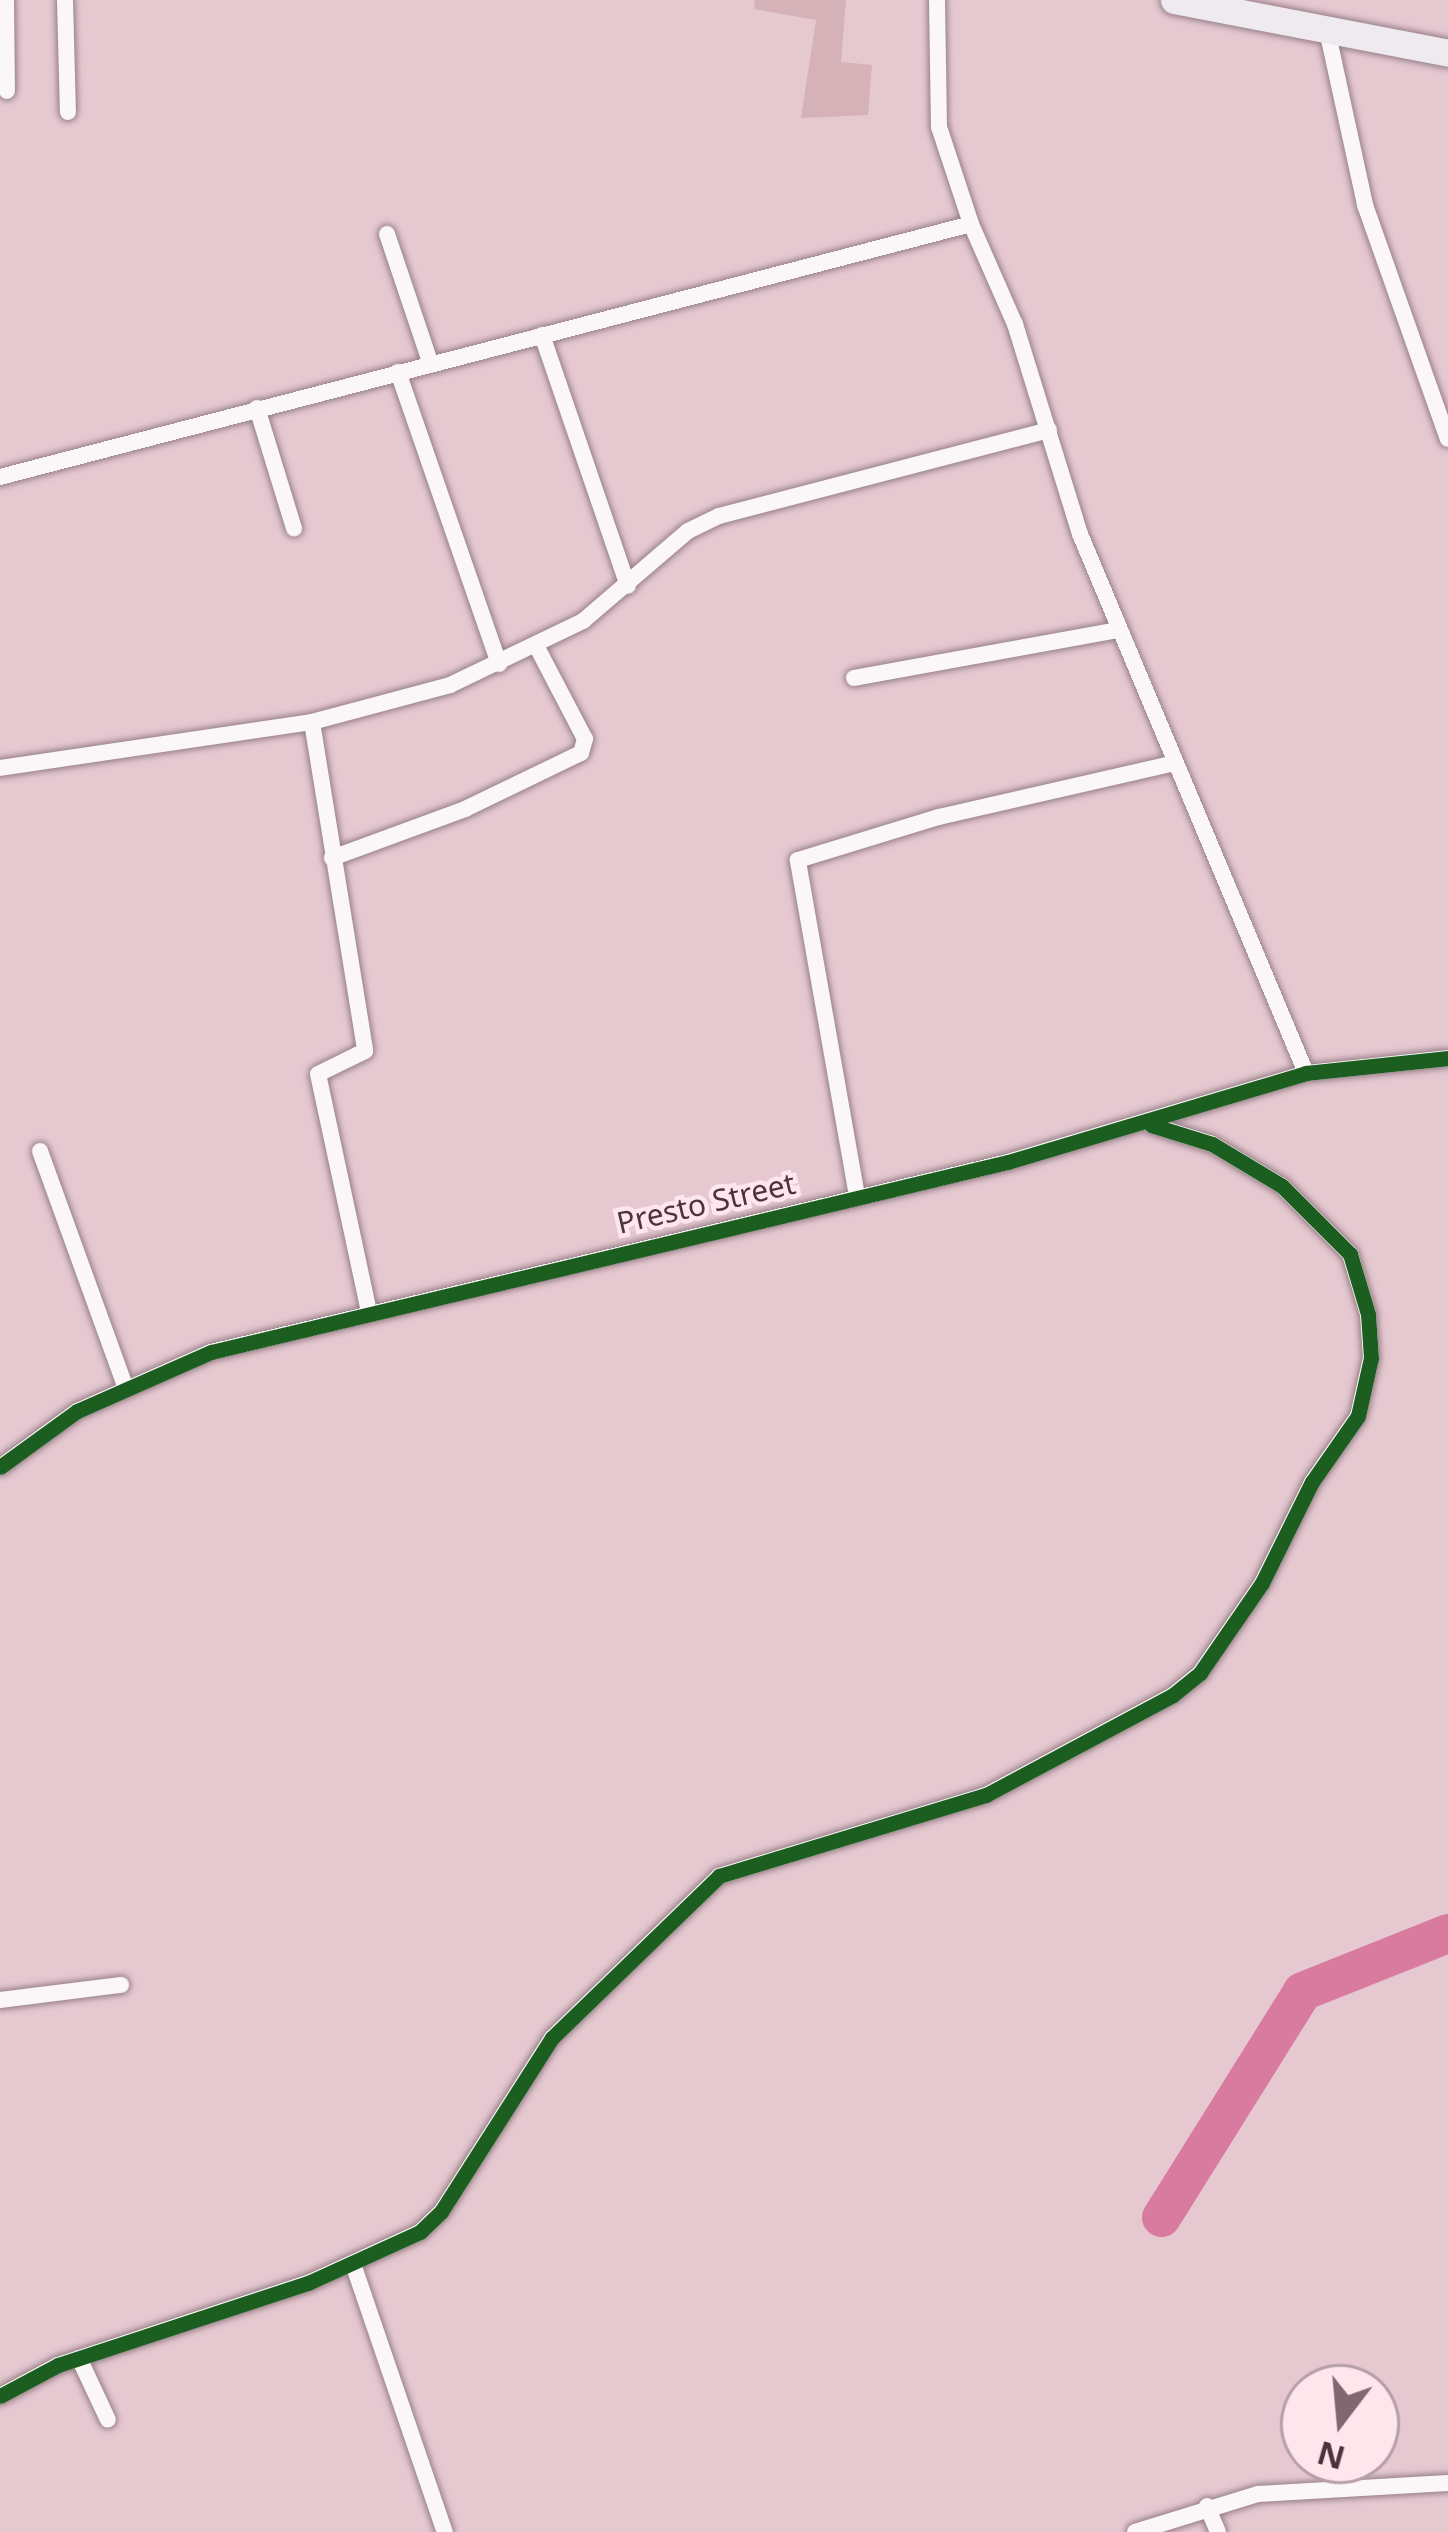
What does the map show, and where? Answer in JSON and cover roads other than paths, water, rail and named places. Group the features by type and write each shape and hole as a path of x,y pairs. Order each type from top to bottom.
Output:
{"main road":[{"path":"1174,0 1448,53"}],"street":[{"path":"6,0 8,91"},
{"path":"65,0 68,112"},
{"path":"937,0 939,127 971,224 1015,324 1118,629 1306,1073"},
{"path":"1327,29 1365,206 1448,439"},
{"path":"0,477 971,224"},
{"path":"387,234 430,362"},
{"path":"542,335 628,586"},
{"path":"398,372 500,664"},
{"path":"257,408 294,528"},
{"path":"0,768 312,722 500,664 538,647 628,586 688,531 754,502 1049,430"},
{"path":"854,677 1118,629"},
{"path":"332,858 465,809 581,753 585,739 538,647"},
{"path":"312,722 365,1051 318,1074 369,1311"},
{"path":"857,1196 798,860 939,817 1175,764"},
{"name":"Presto Street","path":"0,1467 77,1411 212,1352 1151,1125 1306,1073 1448,1058"},
{"path":"0,2396 79,2358 353,2264 420,2232 441,2212 552,2038 719,1876 921,1818 1016,1781 1173,1695 1226,1641 1312,1482 1358,1416 1371,1358 1368,1314 1350,1254 1282,1186 1212,1144 1151,1125"},
{"path":"40,1151 126,1389"},
{"path":"0,2000 121,1985"},
{"path":"353,2264 446,2532"},
{"path":"79,2358 108,2420"},
{"path":"1135,2532 1207,2506 1312,2486 1448,2483"},
{"path":"1207,2506 1218,2532"}],"waterway":[{"path":"1161,2217 1302,1991 1448,1933"}]}
